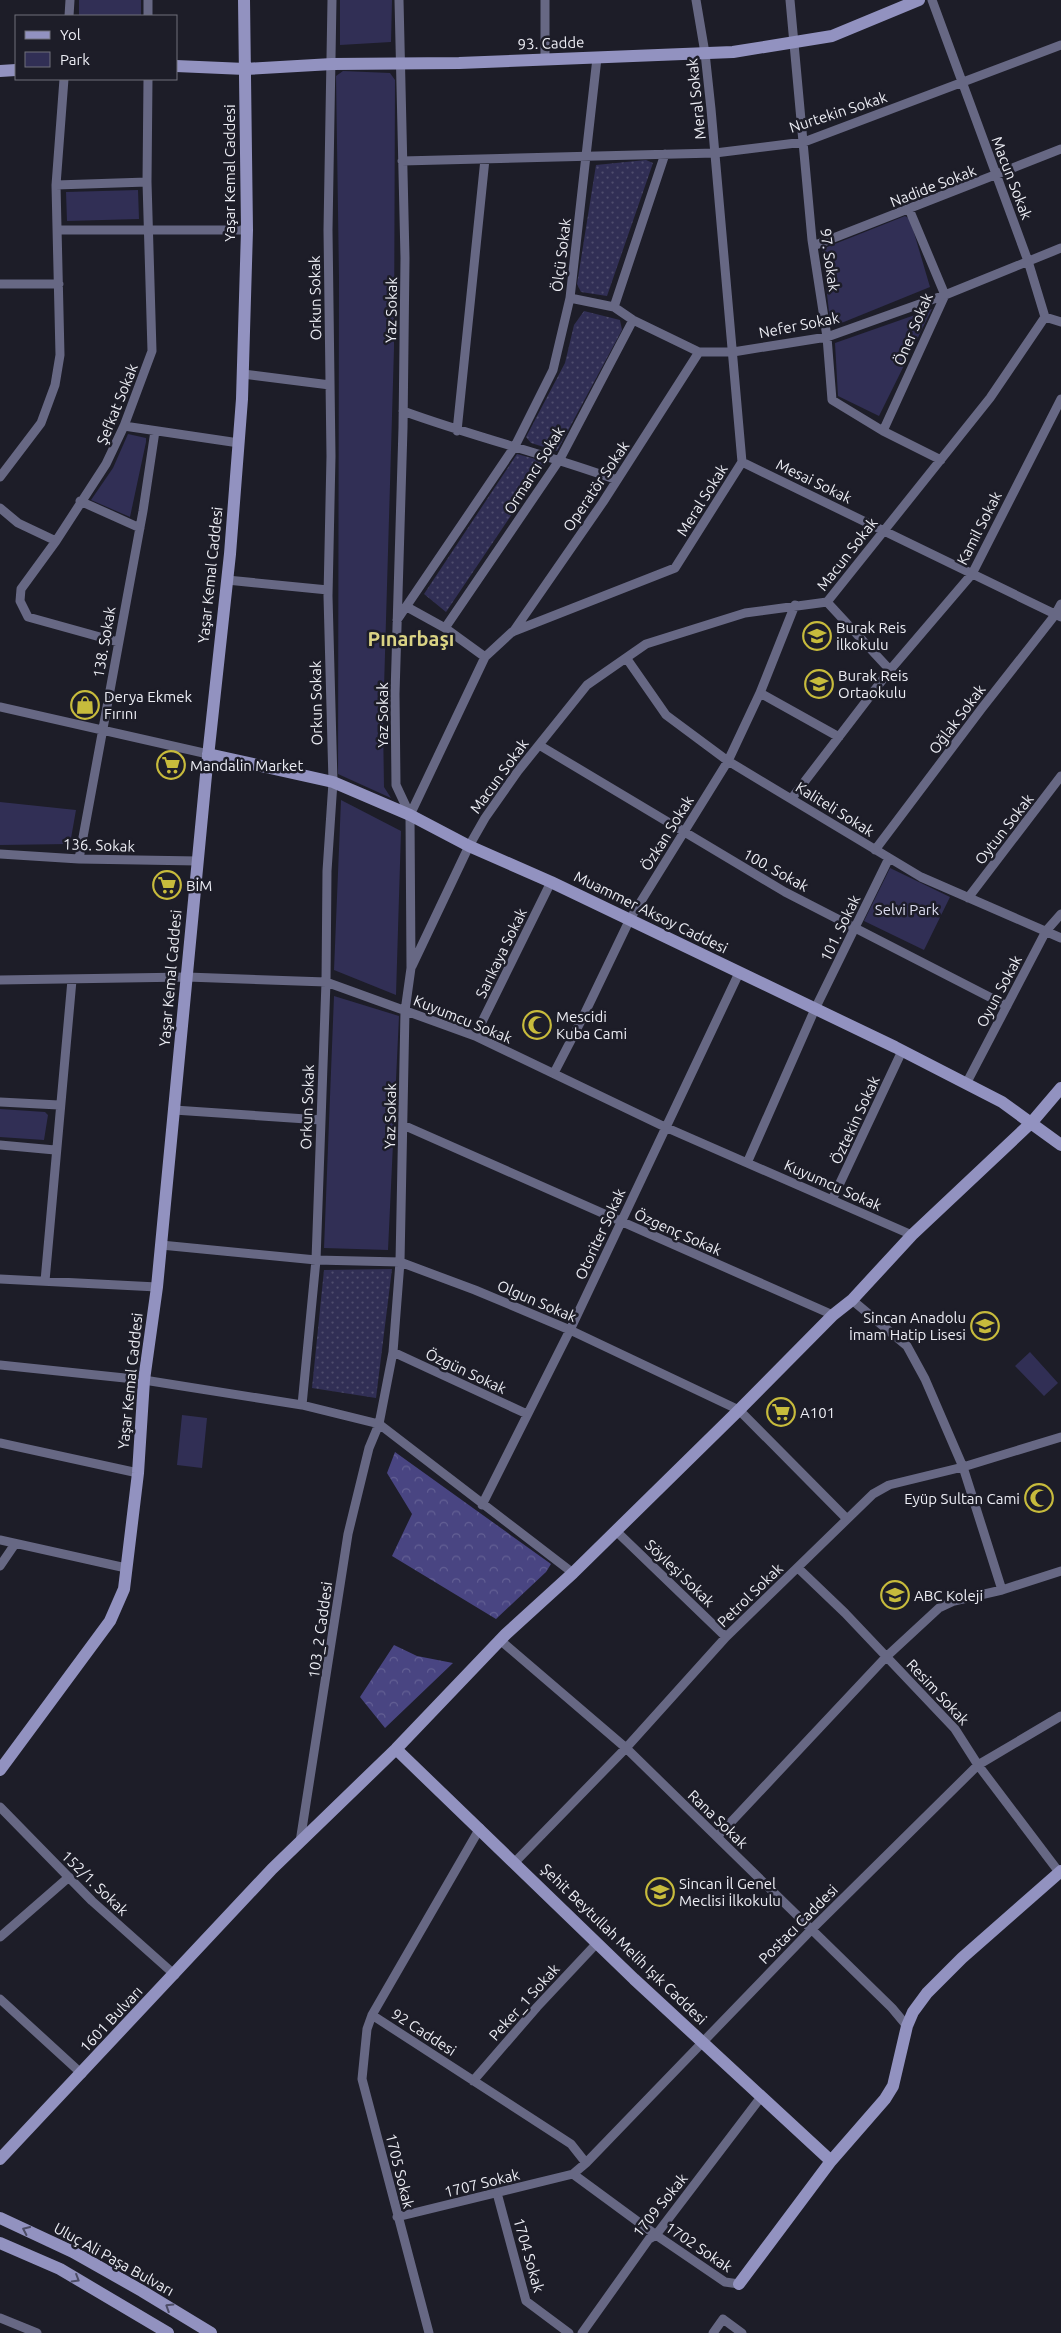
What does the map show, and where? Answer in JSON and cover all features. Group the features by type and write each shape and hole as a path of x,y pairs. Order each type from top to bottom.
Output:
{"street":[{"path":"69,15 70,0"},
{"path":"148,0 148,15"},
{"name":"Yaşar Kemal Caddesi","path":"0,1770 110,1621 124,1588 138,1473 144,1380 157,1287 239,443 243,374 246,230 244,0"},
{"name":"Orkun Sokak","path":"302,1405 316,1260 326,982 327,871 333,782 328,590 330,385 328,230 332,0"},
{"name":"Yaz Sokak","path":"379,1424 393,1352 400,1262 405,1011 411,968 410,815 396,785 395,694 403,411 405,258 399,0"},
{"path":"545,0 545,60"},
{"name":"Meral Sokak","path":"410,815 485,658 512,632 675,568 742,462 706,54 696,0"},
{"name":"97. Sokak","path":"790,0 813,246 827,337 832,400 883,431 941,460"},
{"name":"93. Cadde","path":"178,66 245,68 332,64 545,60 733,52 832,36 919,0"},
{"name":"Macun Sokak","path":"411,968 484,818 587,685 605,670 627,659 646,644 745,613 827,602 990,398 1045,317 1028,261 932,0"},
{"name":"Nurtekin Sokak","path":"402,161 715,153 804,142 1061,45"},
{"name":"Ölçü Sokak","path":"397,620 515,446 553,370 570,298 597,58"},
{"path":"0,70 15,70"},
{"path":"0,477 41,423 54,385 60,355 56,185 64,80"},
{"name":"Şefkat Sokak","path":"118,642 28,617 20,601 21,589 56,541 80,501 106,464 124,426 152,351 146,182 148,80"},
{"name":"Nadide Sokak","path":"813,246 1061,149"},
{"path":"614,306 665,154"},
{"path":"457,431 485,159"},
{"path":"56,185 146,182"},
{"name":"Öner Sokak","path":"883,431 945,296 909,209"},
{"path":"57,230 246,230"},
{"name":"Nefer Sokak","path":"570,298 614,306 633,320 699,352 733,352 827,337 945,296 1061,248"},
{"path":"0,284 59,284"},
{"path":"1045,317 1061,322"},
{"name":"Ormancı Sokak","path":"445,628 560,459 633,320"},
{"name":"Operatör Sokak","path":"512,632 617,480 699,352"},
{"path":"243,374 330,385"},
{"name":"Kamil Sokak","path":"792,798 890,670 972,574 1061,399"},
{"path":"403,411 457,431 560,459 617,480"},
{"path":"124,426 239,443"},
{"name":"138. Sokak","path":"80,859 140,528 155,431"},
{"name":"Mesai Sokak","path":"742,462 1058,616"},
{"path":"80,501 140,528"},
{"path":"0,508 18,523 56,541"},
{"path":"227,580 328,590"},
{"path":"827,602 890,670"},
{"name":"Oğlak Sokak","path":"875,850 982,708 1058,616 1061,604"},
{"name":"Özkan Sokak","path":"554,1073 630,919 728,761 760,693 795,605"},
{"path":"407,607 445,628 485,658"},
{"name":"Kaliteli Sokak","path":"627,659 666,715 728,761 922,877 1061,938"},
{"path":"760,693 839,736"},
{"path":"0,709 208,754"},
{"name":"100. Sokak","path":"539,745 785,892 1007,1006"},
{"name":"Muammer Aksoy Caddesi","path":"208,754 333,782 410,815 469,846 630,919 902,1051 1002,1102 1032,1122 1061,1145"},
{"name":"Oytun Sokak","path":"968,898 1061,776"},
{"name":"136. Sokak","path":"0,854 80,859 198,861"},
{"name":"101. Sokak","path":"747,1163 815,1009 890,858"},
{"name":"Sarıkaya Sokak","path":"475,1036 551,882"},
{"name":"Oyun Sokak","path":"966,1084 1046,931 1061,914"},
{"name":"Otoriter Sokak","path":"482,1505 570,1330 739,973"},
{"name":"Kuyumcu Sokak","path":"0,980 187,977 326,982 475,1036 665,1127 912,1235"},
{"path":"45,1281 55,1150 72,980"},
{"name":"Öztekin Sokak","path":"832,1200 902,1051"},
{"name":"1601 Bulvarı","path":"0,2159 245,1899 396,1748 500,1640 573,1573 833,1315 852,1300 912,1235 1032,1122 1061,1088"},
{"path":"0,1102 60,1104"},
{"path":"174,1110 321,1120"},
{"name":"Özgenç Sokak","path":"403,1125 833,1315"},
{"path":"0,1145 55,1150"},
{"name":"Olgun Sokak","path":"161,1245 316,1260 400,1262 570,1330 739,1410 846,1518"},
{"path":"0,1279 157,1287"},
{"path":"852,1300 907,1346 925,1379 964,1467 1002,1590"},
{"name":"Özgün Sokak","path":"393,1352 527,1414"},
{"path":"0,1365 144,1380 302,1405 379,1424 482,1505 573,1573"},
{"name":"103_2 Caddesi","path":"300,1842 348,1534 369,1448 379,1424"},
{"name":"Petrol Sokak","path":"515,1862 626,1748 726,1637 798,1568 846,1518 873,1494 888,1485 964,1467 1061,1437"},
{"path":"0,1443 138,1473"},
{"name":"Söyleşi Sokak","path":"615,1530 726,1637"},
{"path":"0,1540 126,1568"},
{"path":"0,1566 15,1544"},
{"name":"Resim Sokak","path":"798,1568 955,1729 978,1765 1060,1872"},
{"path":"717,1837 886,1657 938,1608 954,1601 1002,1590 1061,1571"},
{"name":"Rana Sokak","path":"500,1640 626,1748 892,2008 907,2026"},
{"name":"Postacı Caddesi","path":"573,2174 586,2163 811,1930 978,1765 1061,1716"},
{"name":"Şehit Beytullah Melih Işık Caddesi","path":"396,1748 597,1943 831,2161"},
{"name":"152/1. Sokak","path":"0,1807 69,1877 175,1975"},
{"name":"92 Caddesi","path":"480,1828 372,2015 571,2144 586,2163"},
{"path":"739,2284 831,2161 885,2099 893,2086 907,2026 913,2012 927,1993 962,1958 1060,1872"},
{"path":"0,1937 69,1877"},
{"name":"Peker_1 Sokak","path":"473,2081 537,2007 597,1943"},
{"path":"0,1999 82,2074"},
{"name":"1705 Sokak","path":"372,2015 367,2029 362,2080 429,2333"},
{"name":"1709 Sokak","path":"582,2333 649,2239 656,2235 761,2096"},
{"name":"1707 Sokak","path":"397,2217 573,2174"},
{"name":"1702 Sokak","path":"573,2174 656,2235 725,2282 739,2284"},
{"name":"1704 Sokak","path":"497,2193 526,2301 570,2333"},
{"name":"Uluç Ali Paşa Bulvarı","path":"0,2218 73,2252 142,2291 210,2333"},
{"path":"0,2243 60,2269 168,2333"},
{"path":"0,2318 37,2333"},
{"path":"713,2333 723,2320 742,2333"}],"green space":[{"path":"79,0 141,0 141,15 79,15"},
{"path":"340,0 392,0 391,42 340,45"},
{"path":"343,71 390,73 395,80 394,348 383,722 384,787 391,798 338,774 339,278 336,76"},
{"path":"646,160 653,163 607,296 581,292 577,284 596,165"},
{"path":"138,190 139,219 67,221 66,192"},
{"path":"905,216 910,219 930,287 834,326 830,321 822,249"},
{"path":"932,309 879,416 838,396 835,343"},
{"path":"584,311 620,320 622,330 557,451 531,443 526,437 565,363 574,325"},
{"path":"128,434 146,438 130,517 91,500 113,468"},
{"path":"517,454 547,462 446,612 424,594"},
{"path":"341,800 401,831 396,995 334,970"},
{"path":"0,802 76,810 70,844 0,845"},
{"name":"Selvi Park","path":"890,868 950,897 924,950 864,921"},
{"path":"334,996 399,1016 388,1250 324,1248"},
{"path":"0,1109 45,1112 48,1115 44,1140 0,1137"},
{"path":"392,1269 376,1398 312,1388 324,1270"},
{"path":"1030,1352 1058,1383 1044,1396 1015,1366"},
{"path":"182,1415 207,1418 202,1468 177,1465"},
{"path":"395,1452 551,1564 546,1572 496,1619 392,1556 412,1514 387,1473"},
{"path":"394,1645 417,1656 453,1663 385,1728 360,1697"}],"place":[{"name":"Burak Reis İlkokulu","path":"817,636"},
{"name":"Burak Reis Ortaokulu","path":"819,684"},
{"name":"Derya Ekmek Fırını","path":"85,705"},
{"name":"Mandalin Market","path":"171,765"},
{"name":"BİM","path":"167,885"},
{"name":"Mescidi Kuba Cami","path":"537,1025"},
{"name":"Sincan Anadolu İmam Hatip Lisesi","path":"985,1326"},
{"name":"A101","path":"781,1412"},
{"name":"Eyüp Sultan Cami","path":"1039,1498"},
{"name":"ABC Koleji","path":"895,1595"},
{"name":"Sincan İl Genel Meclisi İlkokulu","path":"660,1892"}],"district":[{"name":"Pınarbaşı","path":"411,638"}]}
